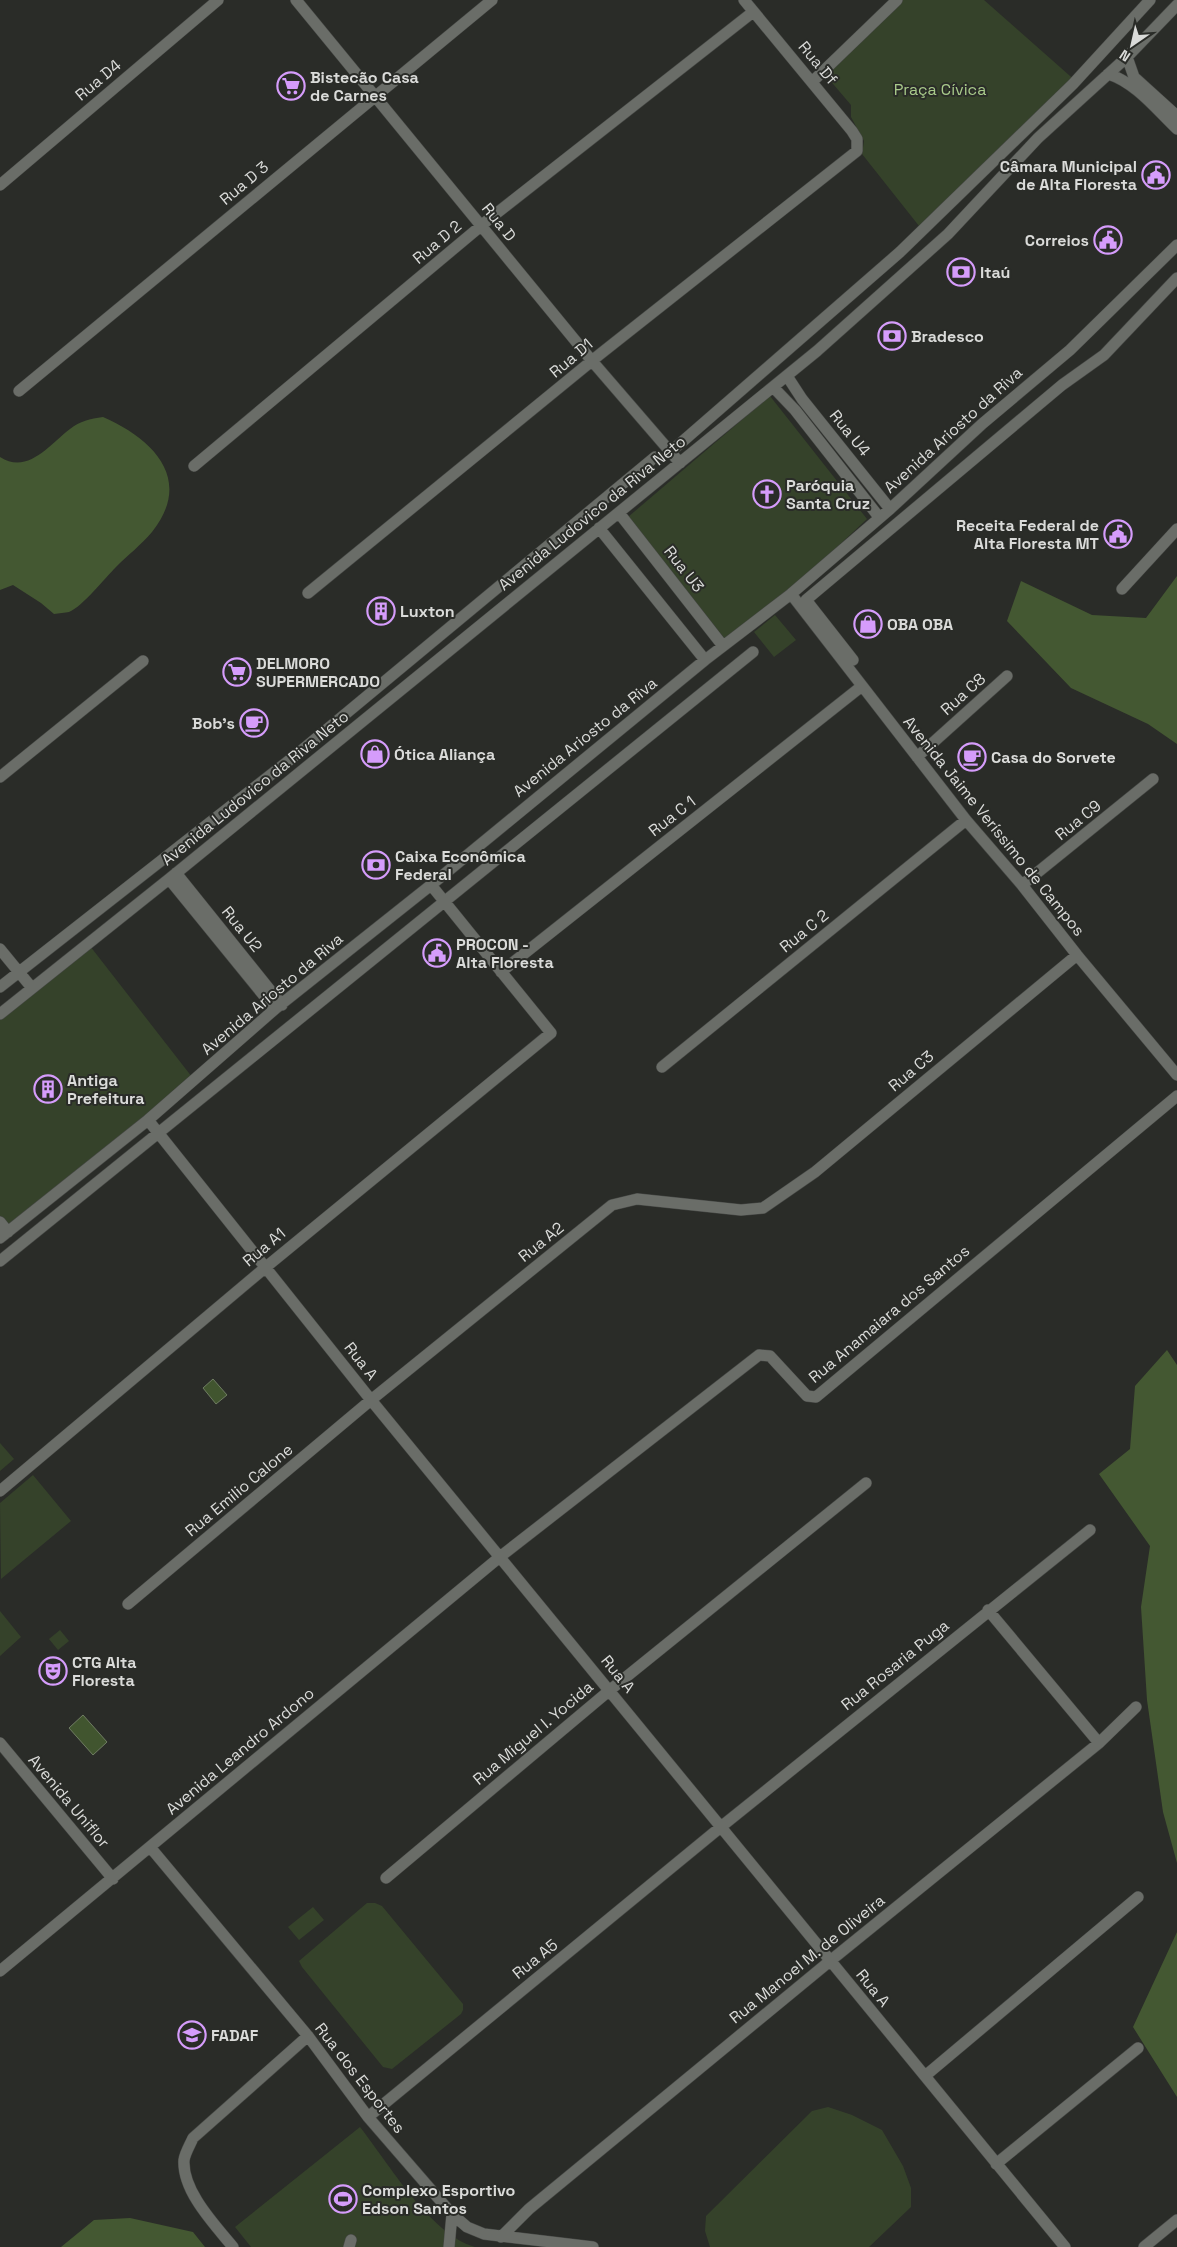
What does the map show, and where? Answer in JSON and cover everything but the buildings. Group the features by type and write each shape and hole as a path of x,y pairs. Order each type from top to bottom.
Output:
{"street":[{"name":"Rua D4","path":"0,185 218,0"},
{"name":"Rua D","path":"296,0 592,361 680,463"},
{"name":"Rua D 3","path":"18,391 492,0"},
{"name":"Rua Df","path":"744,0 813,81 852,131 857,139 857,151"},
{"path":"813,81 897,0"},
{"path":"675,448 900,252 1073,84 1150,0"},
{"name":"Avenida Ludovico da Riva Neto","path":"0,1014 787,376 948,234 1038,138 1127,57 1177,5"},
{"name":"Rua D 2","path":"194,466 481,226 753,12"},
{"path":"1127,57 1134,77 1177,116"},
{"path":"1108,74 1119,77 1130,85 1177,129"},
{"name":"Rua D1","path":"308,593 592,361 857,151"},
{"name":"Avenida Ariosto da Riva","path":"4,1235 148,1120 278,1007 431,885 705,660 791,594 890,509 982,424 1070,350 1177,245"},
{"path":"853,660 806,600 1062,385 1104,355 1177,278"},
{"name":"Rua U4","path":"787,376 802,399 890,509"},
{"name":"Rua U4","path":"773,387 794,410 879,517"},
{"path":"828,453 839,446"},
{"path":"0,987 296,755 655,457"},
{"name":"Rua U3","path":"619,513 723,646"},
{"path":"599,528 705,660"},
{"path":"1122,589 1177,529"},
{"name":"Avenida Jaime Veríssimo de Campos","path":"791,594 966,820 1022,885 1077,955 1177,1075"},
{"path":"0,1261 753,652"},
{"path":"0,777 143,660"},
{"name":"Rua C8","path":"917,757 1007,676"},
{"name":"Rua C 1","path":"501,972 862,686"},
{"name":"Rua C9","path":"1022,885 1153,780"},
{"name":"Rua C 2","path":"662,1067 966,820"},
{"name":"Rua U2","path":"172,876 278,1007"},
{"path":"431,885 501,972"},
{"path":"0,949 32,988"},
{"name":"Rua C3","path":"763,1208 815,1172 1077,955"},
{"name":"Rua A1","path":"0,1491 266,1267 551,1032 501,972"},
{"name":"Rua Anamaiara dos Santos","path":"501,1556 758,1355 770,1356 807,1396 816,1397 1177,1096"},
{"name":"Rua A","path":"148,1120 371,1400 501,1556 1065,2247"},
{"name":"Rua A2","path":"371,1400 612,1205 637,1198 741,1210 763,1208"},
{"path":"0,1222 4,1235"},
{"name":"Rua Emilio Calone","path":"128,1604 371,1400"},
{"name":"Rua Miguel I. Yocida","path":"386,1878 610,1690 866,1483"},
{"name":"Rua Rosaria Puga","path":"722,1826 988,1610 1090,1530"},
{"name":"Avenida Leandro Ardono","path":"0,1971 501,1556"},
{"path":"988,1610 1099,1743"},
{"name":"Rua Manoel M. de Oliveira","path":"498,2240 529,2210 830,1961 1099,1743 1136,1707"},
{"name":"Avenida Uniflor","path":"0,1743 112,1879"},
{"name":"Rua A5","path":"368,2117 722,1826"},
{"name":"Rua dos Esportes","path":"150,1847 308,2036 368,2117 452,2214 468,2227 498,2240 593,2247"},
{"path":"925,2076 1138,1897"},
{"path":"233,2247 202,2209 186,2179 184,2159 193,2138 308,2036"},
{"path":"996,2164 1138,2048"},
{"path":"449,2247 452,2214"},
{"path":"1144,2247 1177,2220"}],"green space":[{"name":"Praça Cívica","path":"894,0 984,0 1078,83 923,231 862,154 864,141 851,117 851,105 822,71"},
{"path":"770,396 867,519 787,594 725,639 628,517"},
{"path":"775,615 796,640 774,657 754,632"},
{"path":"90,946 192,1077 9,1227 0,1216 0,1020"},
{"path":"0,1443 14,1459 0,1471"},
{"path":"33,1475 71,1521 1,1579 0,1503"},
{"path":"0,1611 21,1637 0,1656"},
{"path":"60,1630 69,1641 58,1650 49,1639"},
{"path":"367,1903 375,1903 382,1906 463,2004 461,2014 392,2069 383,2067 299,1961"},
{"path":"313,1907 324,1920 299,1940 288,1927"},
{"path":"828,2107 852,2115 882,2130 903,2166 911,2188 911,2207 869,2247 710,2247 705,2231 706,2216 812,2111"},
{"name":"Complexo Esportivo Edson Santos","path":"360,2127 397,2178 426,2213 458,2240 475,2247 251,2247 235,2227"}],"shaded area":[{"path":"103,417 138,437 152,449 162,463 168,478 169,495 164,513 148,537 74,609 69,612 54,614 13,585 0,590 0,457 10,462 29,460 78,424"},
{"path":"1177,576 1177,744 1148,724 1071,688 1007,621 1021,581 1092,615 1146,618"},
{"path":"1167,1350 1177,1365 1177,1863 1163,1812 1147,1700 1141,1607 1150,1546 1099,1474 1130,1449 1135,1386"},
{"path":"213,1379 227,1395 216,1404 203,1388"},
{"path":"83,1715 107,1742 93,1755 69,1728"},
{"path":"1177,1932 1177,2097 1133,2027"},
{"path":"130,2218 193,2232 205,2247 61,2247 94,2220"}],"place":[{"name":"Bistecão Casa de Carnes","path":"291,86"},
{"name":"Câmara Municipal de Alta Floresta","path":"1156,175"},
{"name":"Correios","path":"1108,240"},
{"name":"Itaú","path":"961,272"},
{"name":"Bradesco","path":"892,336"},
{"name":"Paróquia Santa Cruz","path":"767,494"},
{"name":"Receita Federal de Alta Floresta MT","path":"1118,534"},
{"name":"Luxton","path":"381,611"},
{"name":"OBA OBA","path":"868,624"},
{"name":"DELMORO SUPERMERCADO","path":"237,672"},
{"name":"Bob's","path":"254,723"},
{"name":"Ótica Aliança","path":"375,754"},
{"name":"Casa do Sorvete","path":"972,757"},
{"name":"Caixa Econômica Federal","path":"376,865"},
{"name":"PROCON - Alta Floresta","path":"437,953"},
{"name":"Antiga Prefeitura","path":"48,1089"},
{"name":"CTG Alta Floresta","path":"53,1671"},
{"name":"FADAF","path":"192,2035"},
{"name":"Complexo Esportivo Edson Santos","path":"343,2199"}]}
